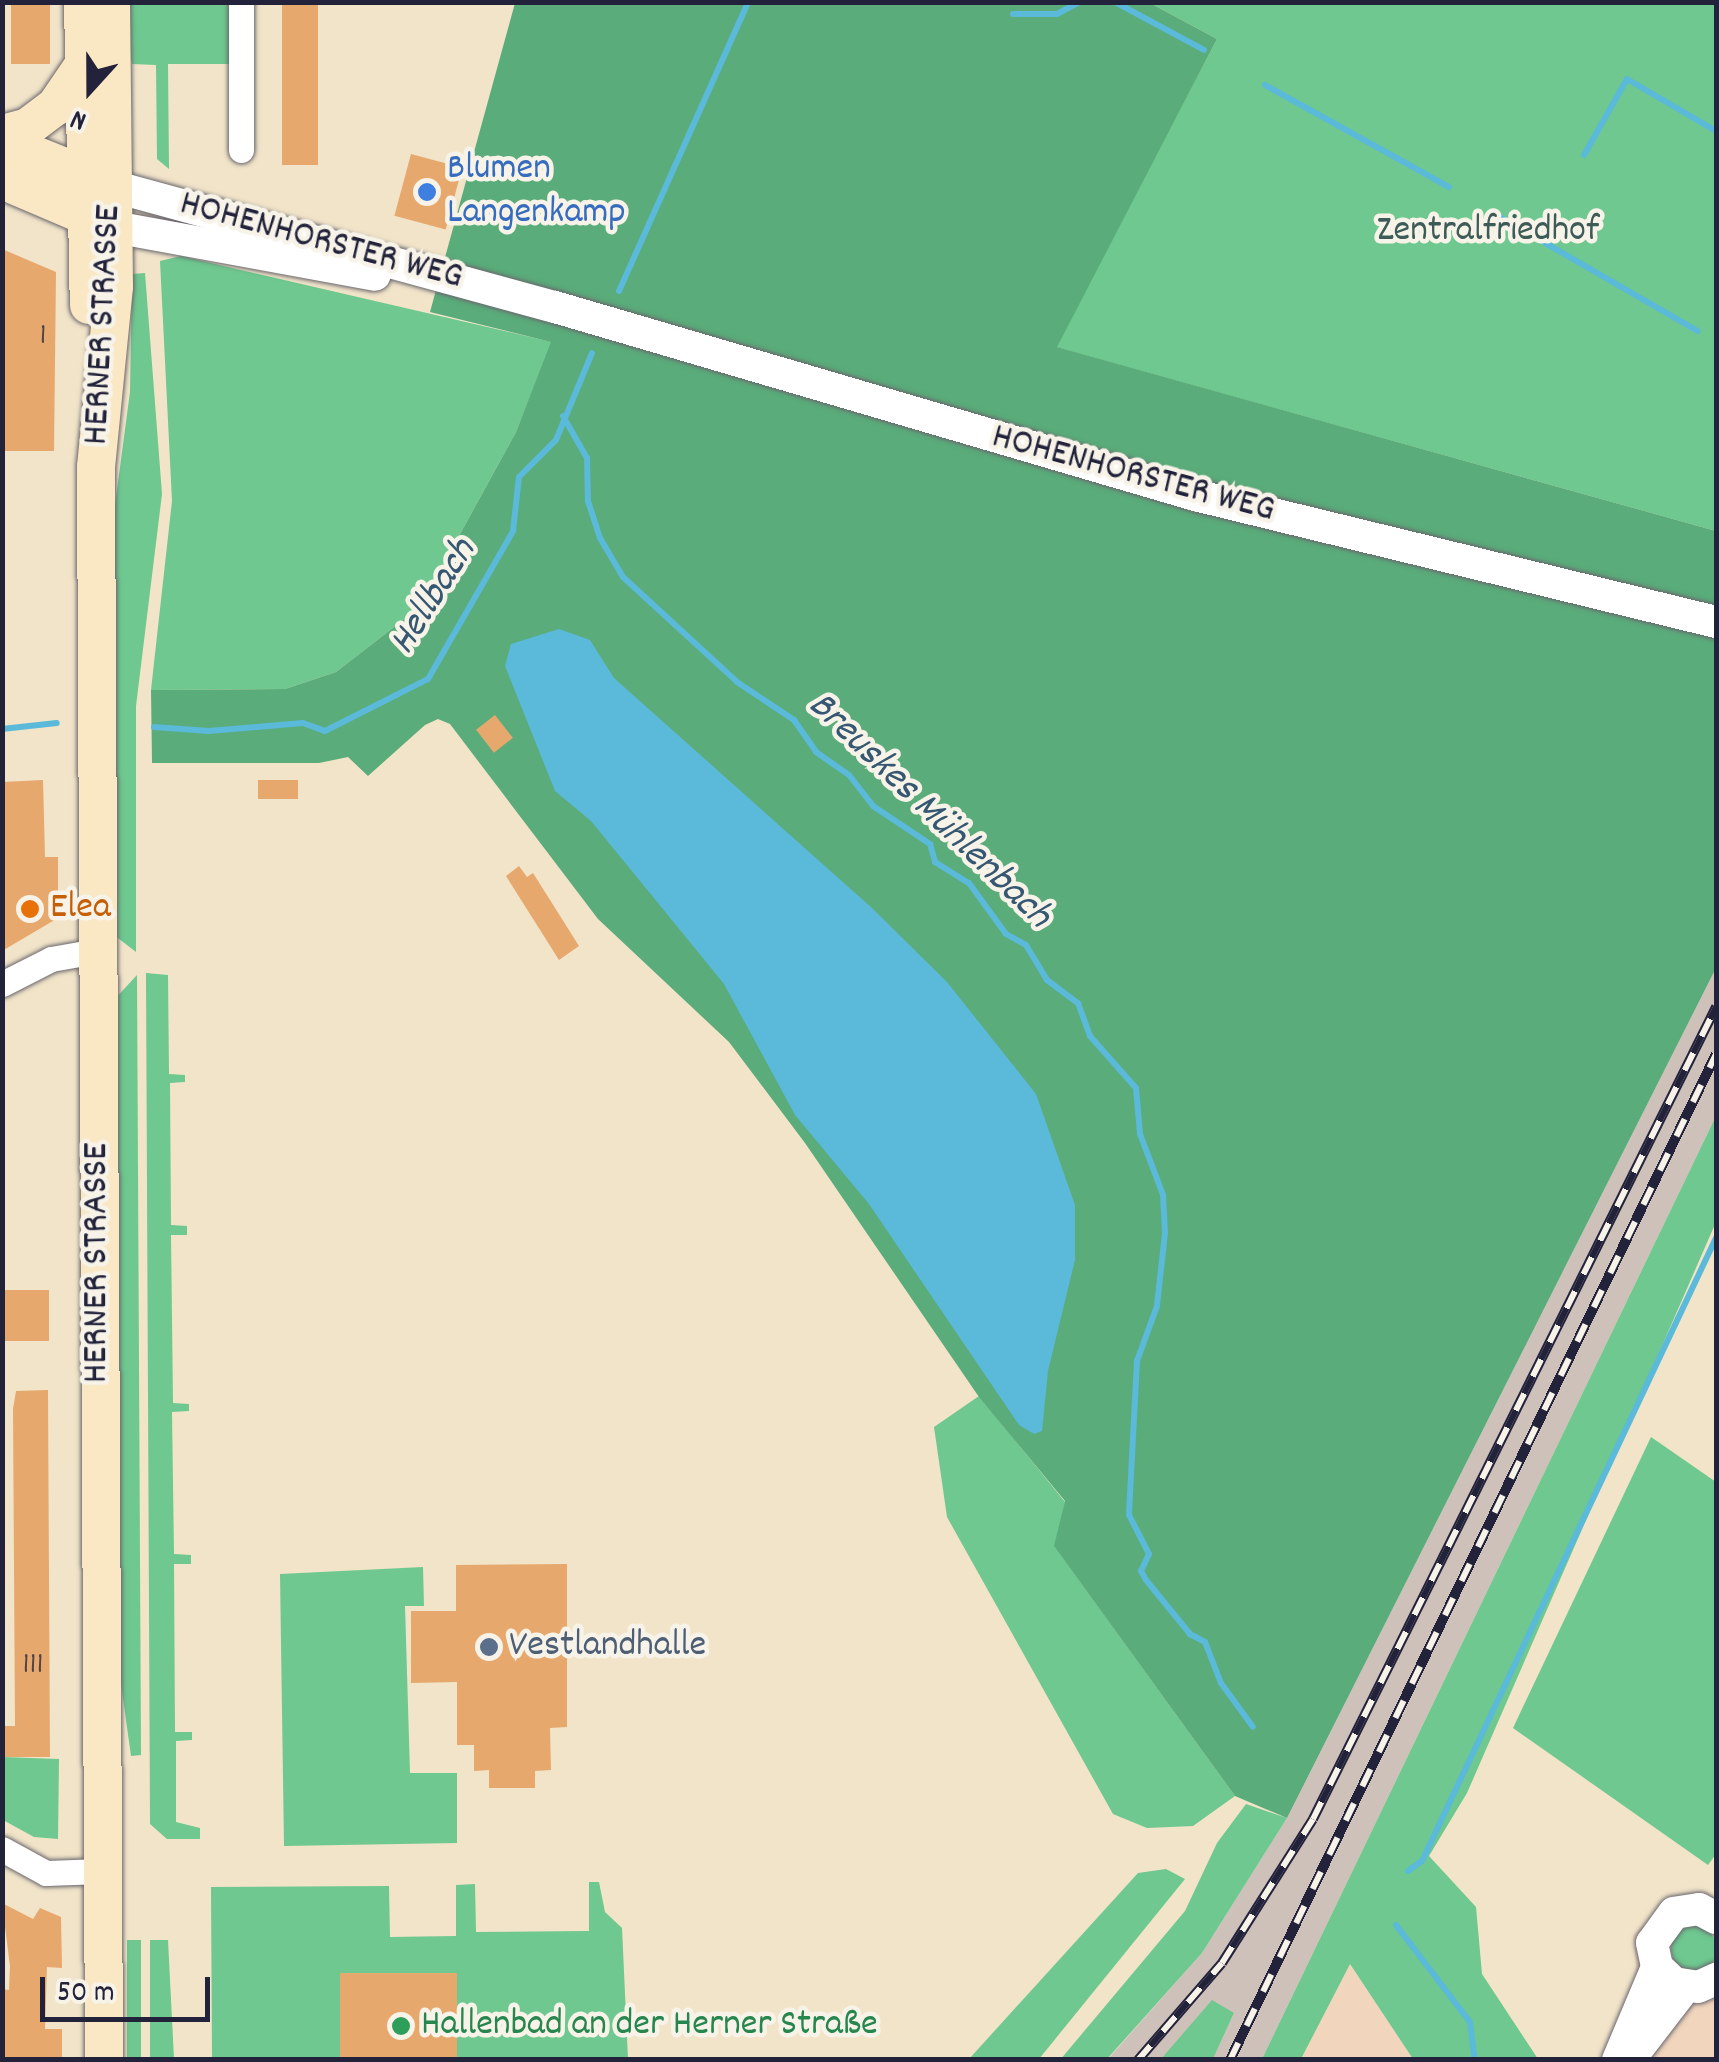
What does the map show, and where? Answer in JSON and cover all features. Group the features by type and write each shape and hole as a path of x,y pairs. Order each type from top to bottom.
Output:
{"main road":[{"name":"HERNER STRASSE","path":"83,2 83,66 100,181"},
{"name":"HERNER STRASSE","path":"104,2060 96,466 100,181 110,2"},
{"path":"2,138 28,128 55,108 83,66"},
{"path":"2,138 100,181"},
{"path":"2,180 101,223"}],"street":[{"path":"241,2 241,150"},
{"name":"HOHENHORSTER WEG","path":"100,181 556,307 1195,495 1716,622"},
{"name":"HOHENHORSTER WEG","path":"101,223 409,280 523,309 556,307"},
{"path":"2,984 51,959 96,952"},
{"path":"2,1849 46,1873 102,1871"},
{"path":"1618,2060 1657,1967 1656,1930 1674,1913 1710,1908"},
{"path":"1628,2060 1707,1984 1657,1967"}],"shaded area":[{"path":"1716,968 1716,1116 1262,2059 1213,2059 1234,2013 1161,2059 1107,2060 1202,1953 1287,1818"},
{"path":"1706,1891 1716,1900 1716,2059 1601,2060 1622,2025 1637,1976 1633,1935 1667,1902"},
{"path":"1349,1963 1413,2059 1301,2060"}],"green space":[{"path":"121,3 231,3 232,64 168,64 169,169 157,159 156,65 132,64"},
{"path":"515,3 1150,3 1217,39 1057,347 1716,531 1716,968 1287,1818 1235,1796 1054,1546 1065,1501 979,1397 805,1143 729,1042 598,919 450,724 438,719 425,725 368,776 348,757 319,763 152,763 151,690 285,689 336,672 420,607 516,432 551,342 430,312"},
{"name":"Zentralfriedhof","path":"1150,3 1716,3 1716,531 1056,347 1217,39"},
{"path":"181,256 552,342 516,432 420,607 336,672 285,689 151,690 172,501 160,261"},
{"path":"145,273 162,494 136,706 136,952 114,935 113,520 130,392 132,274"},
{"path":"146,973 168,975 169,1074 185,1075 185,1082 170,1083 171,1225 187,1226 187,1235 171,1235 173,1403 189,1404 189,1411 172,1412 174,1554 191,1555 191,1564 174,1564 175,1732 192,1732 192,1740 176,1741 176,1822 200,1828 200,1839 167,1839 150,1824"},
{"path":"137,975 141,1755 131,1756 120,1677 113,1001"},
{"path":"1716,1116 1716,1222 1467,1793 1429,1856 1476,1907 1482,1974 1538,2059 1413,2059 1350,1964 1301,2059 1262,2059"},
{"path":"979,1396 1065,1502 1055,1547 1235,1796 1193,1826 1147,1828 1113,1814 947,1517 934,1427"},
{"path":"1651,1437 1716,1482 1716,1854 1708,1865 1513,1728"},
{"path":"423,1567 424,1606 405,1606 410,1773 457,1773 457,1843 284,1846 280,1574"},
{"path":"3,1757 59,1759 58,1839 34,1837 3,1820"},
{"path":"1246,1804 1287,1818 1202,1953 1107,2059 1060,2060 1185,1911 1217,1843"},
{"path":"1166,1869 1185,1879 1039,2059 969,2059 1138,1873"},
{"path":"589,1882 599,1882 605,1912 622,1928 628,2059 212,2059 211,1887 389,1886 390,1937 456,1936 456,1885 475,1884 476,1932 589,1931"},
{"path":"1694,1926 1710,1933 1717,1949 1710,1965 1694,1972 1678,1965 1671,1949 1678,1933"},
{"path":"127,1940 141,1940 141,2059 127,2059"},
{"path":"150,1940 168,1940 174,2059 150,2059"},
{"path":"1212,2000 1234,2013 1213,2059 1161,2059"}],"water":[{"path":"559,629 590,640 614,678 872,908 947,982 1036,1094 1075,1205 1075,1260 1048,1371 1042,1431 1034,1434 1019,1425 869,1204 795,1115 724,984 591,821 555,791 505,666 511,644"}],"building":[{"path":"11,2 50,2 50,64 11,64"},
{"path":"282,2 318,2 318,165 282,165"},
{"name":"Blumen Langenkamp","path":"411,154 462,168 446,230 394,216"},
{"path":"2,249 56,272 54,451 2,451"},
{"path":"495,715 513,738 494,753 476,730"},
{"path":"43,780 45,857 58,857 58,918 2,951 2,782"},
{"path":"258,780 298,780 298,799 258,799"},
{"path":"519,866 527,877 533,873 579,946 559,960 506,876"},
{"path":"2,1290 49,1290 49,1341 2,1341"},
{"path":"48,1390 50,1757 2,1757 2,1726 15,1726 13,1409 16,1391"},
{"name":"Vestlandhalle","path":"567,1564 567,1727 550,1728 551,1770 535,1771 535,1788 489,1788 489,1770 474,1771 474,1745 457,1745 457,1682 411,1683 411,1611 456,1611 456,1565"},
{"path":"2,1903 33,1919 40,1908 61,1917 62,1968 47,1967 45,2029 62,2029 62,2060 2,2060 2,1989 9,1990 10,1966"},
{"name":"Hallenbad an der Herner Straße","path":"340,1973 457,1973 457,2060 340,2060"}],"waterway":[{"name":"Hellbach","path":"619,291 748,2"},
{"path":"1013,14 1057,14 1080,2"},
{"path":"1115,2 1204,50"},
{"path":"1584,155 1627,79 1716,131"},
{"path":"1265,85 1449,187"},
{"path":"1495,214 1698,331"},
{"name":"Hellbach","path":"154,727 209,731 303,723 325,731 428,679 513,531 519,477 556,440 592,353"},
{"name":"Breuskes Mühlenbach","path":"563,416 587,458 588,501 600,538 623,577 737,682 794,720 816,752 849,775 873,806 930,844 935,862 969,883 1006,934 1026,945 1047,980 1078,1003 1090,1036 1136,1088 1140,1134 1163,1195 1165,1233 1157,1306 1137,1361 1129,1515 1149,1554 1141,1571 1146,1580 1190,1634 1205,1642 1221,1683 1253,1727"},
{"name":"Hellbach","path":"2,729 57,723"},
{"path":"1408,1871 1422,1861 1716,1238"},
{"name":"Breuskes Mühlenbach","path":"1396,1925 1470,2022 1475,2060"}],"railway":[{"path":"1138,2060 1222,1963 1313,1819 1716,1007"},
{"path":"1230,2060 1716,1054"}],"place":[{"name":"Blumen Langenkamp","path":"427,192"},
{"name":"Elea","path":"30,909"},
{"name":"Vestlandhalle","path":"489,1647"},
{"name":"Hallenbad an der Herner Straße","path":"401,2026"}]}
